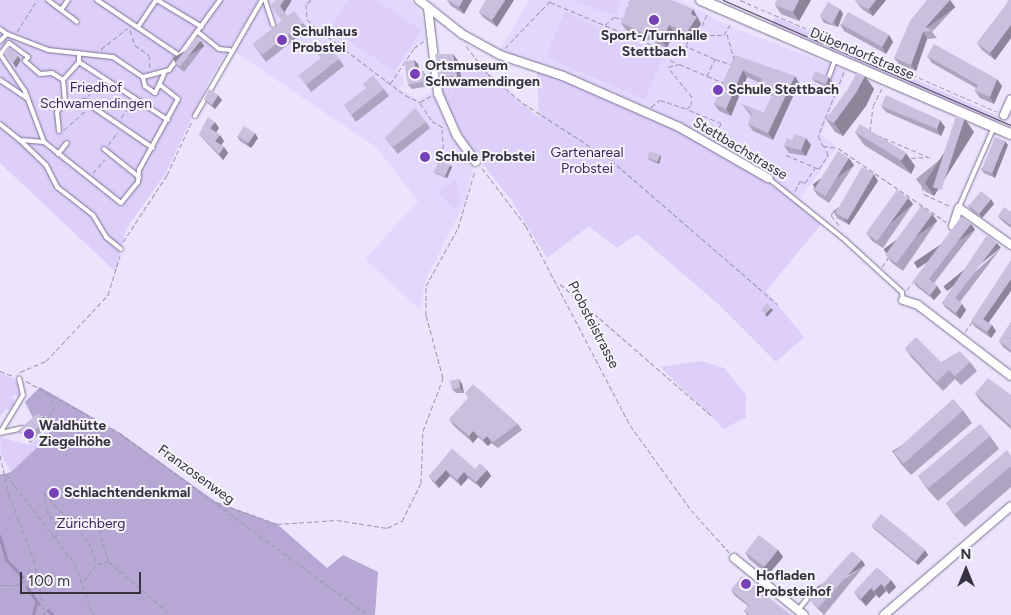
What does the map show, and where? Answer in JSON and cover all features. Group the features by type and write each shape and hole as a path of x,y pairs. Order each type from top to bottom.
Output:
{"street":[{"name":"Stettbachstrasse","path":"419,0 428,8 500,55 646,114 712,145 768,178"},
{"name":"Dübendorfstrasse","path":"702,0 1011,134"},
{"path":"428,8 438,93 457,136 476,162"},
{"path":"1004,115 1011,99"},
{"path":"953,226 958,209 1011,246"},
{"name":"Stettbachstrasse","path":"903,300 913,301 1011,376"},
{"path":"884,615 1011,506"},
{"path":"734,558 801,613"}],"lane":[{"path":"48,0 77,22"},
{"path":"61,10 68,0"},
{"path":"97,0 130,26 138,27 180,56"},
{"path":"138,27 157,0 202,27"},
{"path":"0,29 7,34 48,50 113,57 143,77 155,93 164,74 202,27 220,0"},
{"path":"263,0 274,25"},
{"path":"195,116 230,50 263,0"},
{"path":"198,32 219,49 230,50"},
{"path":"0,41 7,34"},
{"path":"63,80 38,72 25,61 28,57 9,43 0,55 28,99 44,142 121,203 139,177 178,99 160,85"},
{"path":"63,80 79,62 79,53"},
{"path":"828,79 835,58"},
{"path":"79,62 168,120"},
{"path":"143,77 164,74"},
{"path":"0,80 28,99"},
{"path":"59,131 57,112 66,100 63,80"},
{"path":"85,100 153,148"},
{"path":"0,124 46,165 57,187 93,215 106,237 121,249"},
{"path":"958,209 994,127"},
{"path":"20,140 44,142"},
{"path":"58,154 67,143"},
{"path":"105,148 139,177"},
{"name":"Stettbachstrasse","path":"768,178 845,240 902,292 903,300"},
{"path":"0,433 24,395 19,378"},
{"path":"0,433 17,432 32,420"},
{"path":"801,613 807,599"}],"path":[{"path":"18,30 37,0"},
{"path":"311,0 306,4 307,19 315,28 379,72 390,84 420,102 442,128 444,161"},
{"path":"605,26 614,17 623,20 631,0"},
{"path":"740,0 1004,115"},
{"path":"500,55 551,1 671,53 670,60 727,85 730,78"},
{"path":"692,34 699,33 707,14"},
{"path":"692,34 686,46 736,66 727,33 731,23"},
{"path":"101,49 130,26 135,45 148,55 151,75"},
{"path":"815,34 817,29"},
{"path":"686,32 692,34 727,33"},
{"path":"390,84 414,48 427,39"},
{"path":"462,41 488,74 516,97 611,160 776,304"},
{"path":"707,76 715,59"},
{"path":"679,64 669,64 668,71 692,97 688,109"},
{"path":"786,155 819,169 828,155 825,146 818,136 845,69"},
{"path":"85,100 101,77"},
{"path":"884,85 873,106 870,132 934,160 929,166"},
{"path":"420,102 434,94"},
{"path":"122,116 135,98"},
{"path":"646,114 660,100 722,123 712,145"},
{"path":"59,131 70,129 90,105"},
{"path":"10,375 46,361 108,295 126,230 167,175 195,116"},
{"path":"105,148 121,126"},
{"path":"442,128 448,128"},
{"path":"825,146 838,148 863,167 953,226"},
{"path":"93,173 109,153"},
{"path":"911,158 928,157"},
{"path":"216,502 278,524 338,520 387,528 406,515 421,483 423,431 443,378 426,315 426,286 458,228 476,162"},
{"name":"Probsteistrasse","path":"476,162 526,226 559,284 630,425 691,510 734,558"},
{"path":"793,197 800,180 805,182 815,167"},
{"path":"859,174 863,167"},
{"path":"923,180 924,194 958,209"},
{"path":"918,214 922,207"},
{"path":"836,208 831,215 845,240"},
{"path":"878,271 890,255"},
{"path":"908,290 919,274"},
{"path":"559,284 713,417"},
{"path":"964,332 976,316"},
{"name":"Franzosenweg","path":"0,371 51,392 120,433 368,615"},
{"path":"32,420 48,417 54,411 51,392"},
{"path":"0,455 6,474 9,495 38,576 46,615"},
{"path":"0,476 6,474"},
{"path":"6,474 56,539 84,581 93,615"},
{"path":"56,539 57,525 47,511 44,492 89,542 97,564"},
{"path":"74,526 98,529 108,561 171,615"},
{"path":"84,581 97,564 108,561"},
{"path":"0,585 15,585 38,576"}],"shaded area":[{"name":"Schule Probstei","path":"264,0 411,0 421,13 426,38 413,47 396,71 403,76 405,85 399,88 418,100 432,92 448,130 473,167 466,200 425,282 420,310 365,259 418,201 376,147 232,50"},
{"name":"Schule Stettbach","path":"529,0 679,0 734,28 847,71 821,135 837,146 800,199 705,137 499,51"}],"green space":[{"name":"Friedhof Schwamendingen","path":"0,0 259,0 209,81 166,173 126,229 116,272 0,163"},
{"path":"349,0 376,0 421,30 394,71 330,28"},
{"path":"573,0 622,0 615,16"},
{"path":"565,12 664,54 645,99 546,57"},
{"path":"775,17 1002,118 998,126 771,25"},
{"name":"Gartenareal Probstei","path":"475,62 539,118 537,70 678,130 781,190 822,223 766,291 804,337 776,362 718,304 637,234 617,248 589,226 547,258 512,201 467,144 444,98 441,86 462,82 460,72"},
{"path":"456,179 461,202 453,210 438,191"},
{"path":"701,361 724,368 746,395 746,417 724,429 660,367"},
{"path":"0,373 15,379 21,390 19,397 14,394 12,398 16,400 10,410 6,409 0,416"},
{"name":"Zürichberg","path":"40,387 120,433 216,502 277,524 327,568 343,555 378,572 375,615 0,615 0,475 11,472 45,440 51,424 42,416 33,418 25,402"},
{"path":"49,429 45,440 11,472 1,455 0,437 29,445"}],"building":[{"path":"275,0 284,0 280,6 287,16 294,11 303,23 262,55 253,44 282,21 271,6"},
{"path":"447,0 463,0 459,7"},
{"path":"486,0 505,0 492,20 479,12"},
{"name":"Sport-/Turnhalle Stettbach","path":"631,0 671,0 693,9 691,14 697,17 687,32 669,25 662,41 621,23"},
{"path":"777,0 799,0 793,12 775,5"},
{"path":"855,0 876,0 869,9 861,6"},
{"path":"927,0 950,0 926,27 932,31 923,32 911,65 894,58 910,21"},
{"path":"1008,0 1011,0 1011,25 990,53 977,43"},
{"path":"828,2 840,9 832,24 820,17"},
{"path":"848,12 889,35 882,47 841,24"},
{"path":"196,37 201,41 180,66 175,63"},
{"path":"934,44 997,79 990,97 975,91 978,85 927,56"},
{"path":"328,45 339,59 306,85 299,75 321,58 318,54"},
{"path":"8,46 18,56 13,63 3,53"},
{"path":"435,54 453,54 457,76 438,77"},
{"path":"735,55 795,76 768,133 748,124 752,114 742,104 764,113 773,93 759,85 762,79 743,70 726,109 714,104"},
{"path":"414,60 416,71 423,71 427,81 408,85 404,61"},
{"path":"815,71 829,77 826,84 812,78"},
{"path":"857,72 865,76 856,93 834,123 826,119 848,89"},
{"path":"373,75 384,89 351,115 344,105 366,88 363,84"},
{"path":"209,89 218,95 212,105 204,99"},
{"path":"886,95 940,120 937,129 881,106"},
{"path":"415,108 426,122 393,147 385,138"},
{"path":"956,116 965,119 941,190 933,187"},
{"path":"208,117 215,122 210,128 220,135 215,141 224,147 219,154 199,134"},
{"path":"860,124 906,153 901,160 855,132"},
{"path":"244,126 255,133 249,143 238,136"},
{"path":"795,134 806,138 801,150 784,146 787,138 792,140"},
{"path":"995,137 1005,141 992,174 982,169"},
{"path":"650,151 660,155 658,162 647,157"},
{"path":"838,151 849,158 825,196 814,189"},
{"path":"439,160 450,165 445,177 434,172"},
{"path":"862,167 874,174 848,220 836,213"},
{"path":"897,190 908,198 877,241 866,233"},
{"path":"981,191 991,199 979,214 969,206"},
{"path":"921,206 932,214 896,264 885,255"},
{"path":"1004,207 1011,212 1011,225 998,216"},
{"path":"961,217 971,224 929,279 937,286 930,295 913,281"},
{"path":"987,235 997,243 955,298 962,304 956,313 942,303"},
{"path":"1011,260 1011,279 983,319 992,325 987,332 971,321"},
{"path":"767,303 771,308 765,314 761,310"},
{"path":"1011,322 1010,338 1011,350 999,341"},
{"path":"916,337 941,362 960,351 970,362 955,376 949,370 937,382 905,348"},
{"path":"988,378 1011,395 1011,426 975,393"},
{"path":"459,379 460,388 452,389 450,381"},
{"path":"473,384 518,424 493,442 487,436 483,440 473,431 469,436 449,419 468,398 465,393"},
{"path":"953,399 963,410 904,464 894,453"},
{"path":"38,413 45,421 26,438 18,430"},
{"path":"980,424 990,436 928,488 918,476"},
{"path":"452,449 475,469 480,463 487,470 476,482 464,472 457,480 446,470 435,482 429,476"},
{"path":"1007,450 1011,456 1011,466 955,514 946,503"},
{"path":"881,514 925,550 916,562 872,526"},
{"path":"759,535 778,550 764,567 745,552"},
{"path":"852,551 862,560 818,608 809,599"},
{"path":"877,567 891,580 885,587 881,584 874,591 871,588 861,599 854,592"},
{"path":"742,576 791,615 749,615 744,611 749,605 731,590"}],"waterway":[{"path":"0,536 7,560 23,577"},
{"path":"27,587 39,604"},
{"path":"33,615 36,603"},
{"path":"48,610 53,615"}],"tram line":[{"path":"723,0 1011,125"}],"place":[{"name":"Sport-/Turnhalle Stettbach","path":"654,20"},
{"name":"Schulhaus Probstei","path":"282,40"},
{"name":"Ortsmuseum Schwamendingen","path":"415,74"},
{"name":"Schule Stettbach","path":"718,90"},
{"name":"Schule Probstei","path":"425,157"},
{"name":"Waldhütte Ziegelhöhe","path":"29,434"},
{"name":"Schlachtendenkmal","path":"54,493"},
{"name":"Hofladen Probsteihof","path":"746,584"}]}
